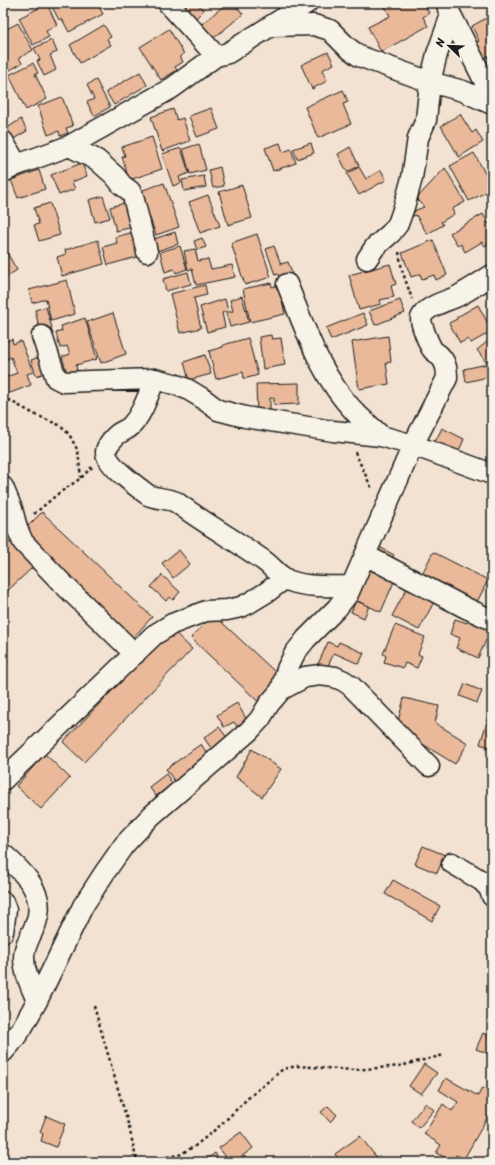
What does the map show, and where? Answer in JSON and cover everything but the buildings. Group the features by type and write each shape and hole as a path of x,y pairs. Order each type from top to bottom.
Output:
{"street":[{"path":"168,3 216,56"},
{"path":"3,141 10,169 69,146 172,88 216,56 228,53 307,3"},
{"path":"367,259 375,247 391,234 398,224 412,178 418,138 426,120 430,82 448,9"},
{"path":"448,9 492,96"},
{"path":"271,26 314,25 330,30 347,47 359,56 430,82 463,91 492,104"},
{"path":"69,146 97,160 130,191 133,196 147,252"},
{"path":"281,690 287,669 295,653 348,594 424,421 442,390 447,378 446,366 441,357 433,350 424,332 421,316 437,304 458,296 492,275"},
{"path":"287,284 316,353 328,376 353,410 381,436"},
{"path":"42,336 56,378 64,382 155,379 187,389 218,410 245,417 333,431 381,436 413,445 492,474"},
{"path":"155,379 144,406 130,427 117,434 108,446 106,452 107,458 112,466 148,496 176,502 270,565 284,579 312,585 351,586"},
{"path":"3,487 23,542 60,581 135,654"},
{"path":"365,555 492,620"},
{"path":"3,780 154,635 172,624 206,611 227,610 241,607 267,592 284,579"},
{"path":"3,1052 22,1028 37,1001 83,906 124,845 151,816 249,731 281,690 305,677 320,675 344,680 429,766"},
{"path":"3,854 22,872 34,888 38,899 39,911 36,923 27,942 23,956 25,975 37,1001"},
{"path":"452,863 482,881 489,888 492,896"},
{"path":"3,902 6,910 3,932"}],"path":[{"path":"398,224 399,256 402,270 410,295 421,316"},
{"path":"3,397 36,415 59,425 69,434 78,451 81,478"},
{"path":"346,432 371,487 371,494"},
{"path":"17,528 81,478 106,452"},
{"path":"94,1006 129,1127 137,1162"},
{"path":"163,1162 167,1158 179,1155 195,1146 222,1124 247,1099 282,1069 297,1066 353,1070 400,1066 444,1055"}]}
